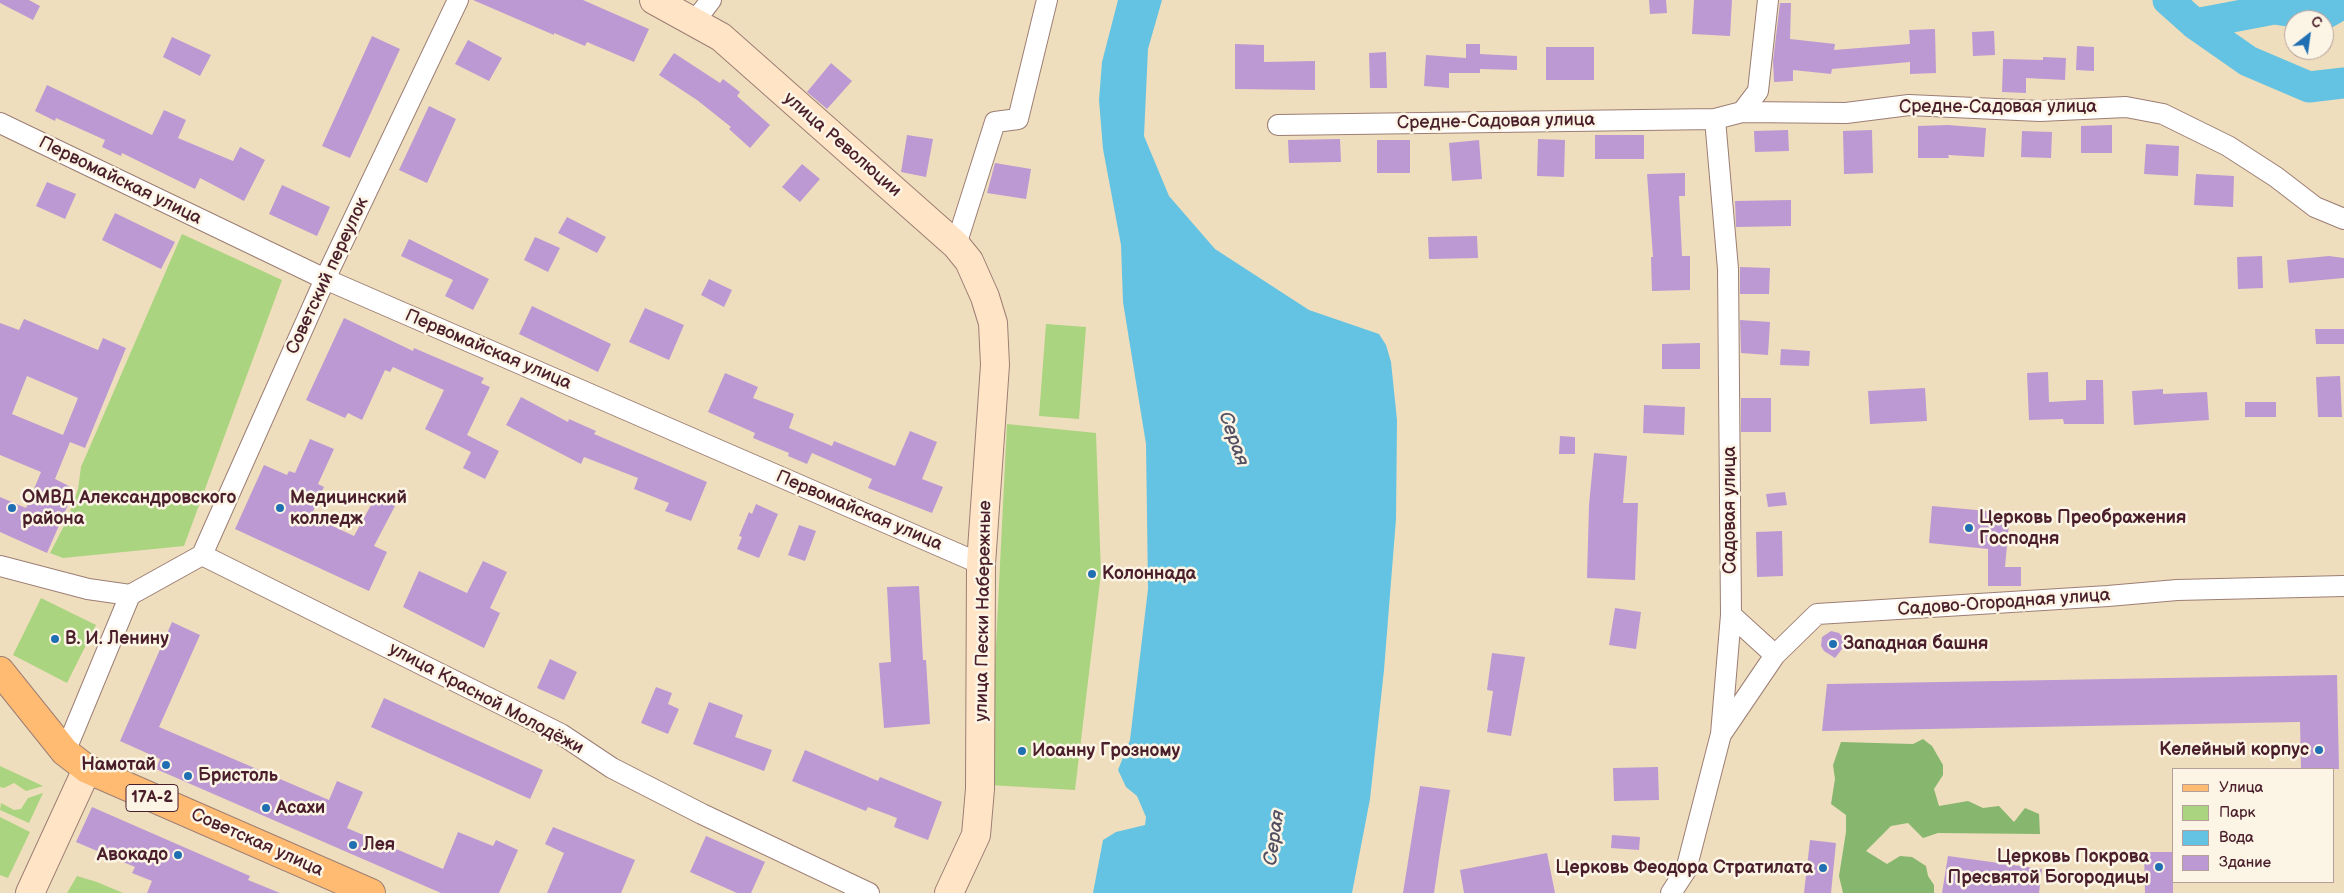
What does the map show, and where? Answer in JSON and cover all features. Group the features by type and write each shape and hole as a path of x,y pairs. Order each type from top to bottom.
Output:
{"main road":[{"name":"улица Революции","path":"654,0 720,37 956,245 969,261 985,297 993,323"},
{"name":"улица Пески Набережные","path":"948,893 976,835 982,720 981,564 995,365 993,323"},
{"name":"17А-2","path":"0,671 65,752"},
{"name":"Советская улица","path":"65,752 87,769 371,893"},
{"path":"30,893 87,769"}],"street":[{"name":"Советский переулок","path":"202,555 325,279 458,0"},
{"path":"694,22 712,0"},
{"path":"956,245 995,122 1018,119 1047,0"},
{"path":"1742,112 1758,91 1768,0"},
{"name":"Средне-Садовая улица","path":"1278,125 1714,119 1742,112 1846,113 1908,105 2040,111 2126,107 2163,114 2228,146 2276,177 2315,207 2344,219"},
{"name":"Садовая улица","path":"1671,893 1686,870 1721,734 1731,615 1728,269 1714,119"},
{"name":"Первомайская улица","path":"0,123 325,279 981,564"},
{"path":"0,566 88,589 130,595 202,555"},
{"name":"улица Красной Молодёжи","path":"202,555 561,734 612,768 702,814 869,893"},
{"name":"Садово-Огородная улица","path":"1721,734 1775,655 1817,614 2177,590 2344,586"},
{"path":"65,752 130,595"},
{"path":"1731,615 1775,655"}],"green space":[{"path":"182,234 282,280 184,546 63,558 50,553 67,520 78,489 81,467"},
{"path":"1046,324 1086,327 1079,419 1039,416"},
{"path":"1007,424 1096,433 1101,573 1075,790 989,785"},
{"path":"41,598 96,625 67,683 13,655"},
{"path":"1923,739 1932,746 1943,765 1943,775 1934,789 1939,806 1968,801 1983,808 1999,806 2014,822 2025,808 2039,814 2040,834 1938,833 1923,838 1908,823 1891,826 1866,851 1887,864 1900,856 1912,857 1926,866 1928,876 1934,885 1934,893 1843,893 1839,876 1846,832 1846,815 1831,804 1835,779 1833,765 1841,742 1913,744"},
{"path":"0,766 43,786 26,791 14,783 4,788 0,787"},
{"path":"43,793 29,823 0,810 1,803 14,810 21,809 28,798"},
{"path":"0,817 30,832 8,878 0,875"},
{"path":"77,876 97,882 123,893 67,893"}],"water":[{"path":"1118,0 1162,0 1148,49 1144,136 1169,196 1215,249 1309,310 1379,334 1386,345 1391,362 1397,420 1396,519 1384,670 1370,799 1352,893 1093,893 1103,840 1116,832 1145,825 1146,817 1137,796 1126,787 1118,770 1130,740 1148,589 1146,444 1123,302 1121,245 1103,149 1099,100 1102,62"}],"building":[{"path":"0,0 29,0 40,6 33,20 0,3"},
{"path":"473,0 583,0 649,29 634,62 587,42 585,46 554,33 554,35"},
{"path":"1649,0 1666,0 1667,13 1650,14"},
{"path":"1694,0 1732,0 1730,36 1692,34"},
{"path":"1780,3 1791,3 1790,39 1835,44 1834,50 1910,44 1909,30 1935,29 1936,73 1910,74 1910,62 1832,69 1831,74 1793,70 1793,81 1774,82 1773,61"},
{"path":"1994,31 1995,55 1973,56 1972,32"},
{"path":"372,36 400,49 350,158 322,146"},
{"path":"172,37 211,55 200,76 163,57"},
{"path":"468,40 502,58 489,81 455,64"},
{"path":"1235,44 1264,45 1264,62 1315,61 1315,90 1235,89"},
{"path":"1466,44 1480,44 1480,54 1517,56 1517,70 1480,69 1480,73 1449,73 1449,88 1424,86 1426,55 1466,58"},
{"path":"2077,46 2094,47 2094,71 2076,70"},
{"path":"1546,47 1594,47 1594,80 1546,80"},
{"path":"1386,52 1387,88 1370,88 1369,53"},
{"path":"674,53 720,83 723,79 740,92 737,96 770,125 750,148 729,129 731,127 697,100 659,75"},
{"path":"2043,57 2066,58 2065,80 2026,78 2026,93 2002,92 2003,59 2043,60"},
{"path":"831,63 852,81 827,109 807,92"},
{"path":"47,85 152,135 164,110 186,120 178,138 233,161 240,147 265,160 244,201 200,178 195,189 122,153 121,156 102,147 105,140 56,118 55,121 35,111"},
{"path":"429,106 456,119 427,183 399,170"},
{"path":"1948,125 1986,128 1984,157 1948,155 1949,158 1918,158 1918,126"},
{"path":"2112,125 2112,153 2081,153 2081,126"},
{"path":"1788,130 1789,151 1755,152 1754,131"},
{"path":"1872,130 1873,173 1844,174 1843,131"},
{"path":"2022,131 2052,132 2051,158 2021,157"},
{"path":"907,135 933,139 926,177 901,172"},
{"path":"1595,135 1644,135 1644,159 1595,159"},
{"path":"1340,139 1341,162 1289,163 1288,140"},
{"path":"1538,139 1565,140 1564,177 1537,176"},
{"path":"1377,140 1410,140 1410,173 1377,173"},
{"path":"1479,140 1482,179 1452,181 1449,143"},
{"path":"2146,144 2179,146 2178,176 2144,174"},
{"path":"995,163 1031,169 1026,199 987,193"},
{"path":"802,164 820,179 800,202 782,187"},
{"path":"1685,173 1685,196 1679,196 1682,256 1690,256 1690,290 1652,291 1651,257 1653,257 1647,174"},
{"path":"2196,174 2234,176 2233,207 2194,205"},
{"path":"47,182 76,194 65,219 36,206"},
{"path":"282,185 330,207 317,236 269,214"},
{"path":"1791,200 1791,226 1736,227 1735,201"},
{"path":"115,213 175,242 161,269 102,240"},
{"path":"567,217 606,237 597,253 558,233"},
{"path":"1477,236 1478,258 1429,259 1428,237"},
{"path":"535,237 560,248 548,272 524,260"},
{"path":"409,239 489,279 473,310 445,296 453,280 401,256"},
{"path":"2262,256 2263,288 2238,289 2237,257"},
{"path":"2329,256 2344,258 2344,278 2289,283 2287,260"},
{"path":"1740,267 1770,268 1769,294 1740,294"},
{"path":"709,279 732,290 724,307 701,295"},
{"path":"532,306 611,344 598,372 519,334"},
{"path":"645,308 684,325 669,360 629,342"},
{"path":"344,318 413,351 414,348 484,378 481,383 490,387 467,435 499,451 485,479 463,468 471,452 425,429 444,390 393,367 390,372 385,370 362,420 348,413 345,418 306,400"},
{"path":"24,319 98,350 103,338 126,348 85,448 70,442 55,479 75,489 47,553 0,532 0,497 26,508 41,472 0,455 0,323 19,330","holes":["27,376 78,398 63,435 12,414"]},
{"path":"1740,320 1770,322 1768,355 1741,353"},
{"path":"2315,329 2344,329 2344,344 2316,344"},
{"path":"1700,343 1700,369 1662,369 1662,344"},
{"path":"1781,349 1810,351 1809,366 1780,365"},
{"path":"2048,372 2049,402 2086,400 2086,380 2103,380 2104,424 2064,424 2063,419 2029,420 2027,373"},
{"path":"725,373 758,387 753,398 794,414 789,428 832,446 834,441 895,466 910,431 937,442 922,479 943,487 932,513 868,488 872,479 812,453 807,464 788,456 789,453 753,438 755,433 708,412"},
{"path":"2340,376 2342,417 2318,417 2316,377"},
{"path":"1925,388 1927,421 1870,424 1868,391"},
{"path":"2163,389 2163,394 2207,392 2209,420 2134,425 2132,391"},
{"path":"521,397 568,422 569,419 596,431 594,434 707,482 691,521 665,511 669,503 634,489 638,478 584,457 581,464 506,425"},
{"path":"1741,398 1771,398 1771,432 1741,432"},
{"path":"2245,402 2276,402 2276,417 2245,417"},
{"path":"1644,405 1685,407 1684,435 1643,433"},
{"path":"1560,436 1575,437 1575,454 1559,454"},
{"path":"310,439 334,449 318,484 324,487 311,516 354,536 376,496 395,506 374,546 387,552 369,591 235,529 264,465 287,475 289,471 295,473"},
{"path":"1594,453 1627,456 1623,503 1638,503 1635,580 1587,578 1589,505"},
{"path":"1785,492 1787,505 1768,507 1766,494"},
{"path":"756,504 778,514 759,558 737,549 742,537 739,536 749,512 752,514"},
{"name":"Церковь Преображения Господня","path":"1932,506 2010,513 2005,567 2021,567 2021,586 1988,586 1988,549 1929,543"},
{"path":"799,525 816,531 805,561 788,555"},
{"path":"1782,531 1783,576 1757,577 1756,532"},
{"path":"483,561 507,572 490,608 500,613 484,648 403,607 419,571 467,593"},
{"path":"919,586 923,660 926,660 930,724 884,728 879,663 891,662 887,587"},
{"path":"1615,608 1641,612 1636,649 1609,645"},
{"path":"172,622 200,635 159,727 329,800 337,781 363,792 347,828 443,869 458,832 493,846 496,840 518,850 499,893 441,893 156,769 160,759 120,741"},
{"name":"Западная башня","path":"1831,631 1839,633 1854,649 1842,649 1835,658 1824,651 1821,646 1822,637"},
{"path":"1492,653 1525,657 1511,736 1487,732 1493,691 1487,690"},
{"path":"550,659 577,672 564,700 537,688"},
{"name":"Келейный корпус","path":"2337,675 2339,769 2301,768 2300,722 1822,731 1827,684"},
{"path":"656,687 672,693 668,704 679,709 668,734 641,723"},
{"path":"384,698 543,770 530,799 371,727"},
{"path":"709,702 743,715 735,737 772,750 764,771 693,744"},
{"path":"805,750 878,781 880,777 942,802 928,840 894,827 897,818 868,807 866,811 792,781"},
{"path":"1658,767 1659,800 1614,801 1613,768"},
{"path":"1420,786 1450,790 1434,893 1403,893"},
{"path":"92,807 250,876 248,880 280,893 147,893 152,881 132,873 135,867 76,842"},
{"path":"553,827 635,860 621,893 547,893 564,853 545,844"},
{"path":"1612,835 1640,837 1639,850 1611,848"},
{"path":"706,836 765,862 751,893 737,893 690,872"},
{"name":"Церковь Феодора Стратилата","path":"1810,840 1836,843 1831,893 1804,893"},
{"path":"2144,852 2172,852 2173,893 2145,893"},
{"path":"1547,853 1555,893 1464,893 1460,870"},
{"path":"1948,856 2042,869 2039,893 1942,893"}],"waterway":[{"name":"Серая","path":"2168,0 2195,24 2274,9 2321,16 2344,3"},
{"path":"2195,24 2248,61 2309,87 2344,83"}],"place":[{"name":"ОМВД Александровского района","path":"12,508"},
{"name":"Медицинский колледж","path":"280,508"},
{"name":"Церковь Преображения Господня","path":"1969,528"},
{"name":"Колоннада","path":"1092,574"},
{"name":"В. И. Ленину","path":"55,639"},
{"name":"Западная башня","path":"1833,644"},
{"name":"Келейный корпус","path":"2319,750"},
{"name":"Иоанну Грозному","path":"1022,751"},
{"name":"Намотай","path":"166,765"},
{"name":"Бристоль","path":"188,776"},
{"name":"Асахи","path":"266,808"},
{"name":"Лея","path":"353,845"},
{"name":"Авокадо","path":"178,855"},
{"name":"Церковь Покрова Пресвятой Богородицы","path":"2159,867"},
{"name":"Церковь Феодора Стратилата","path":"1823,868"}]}
